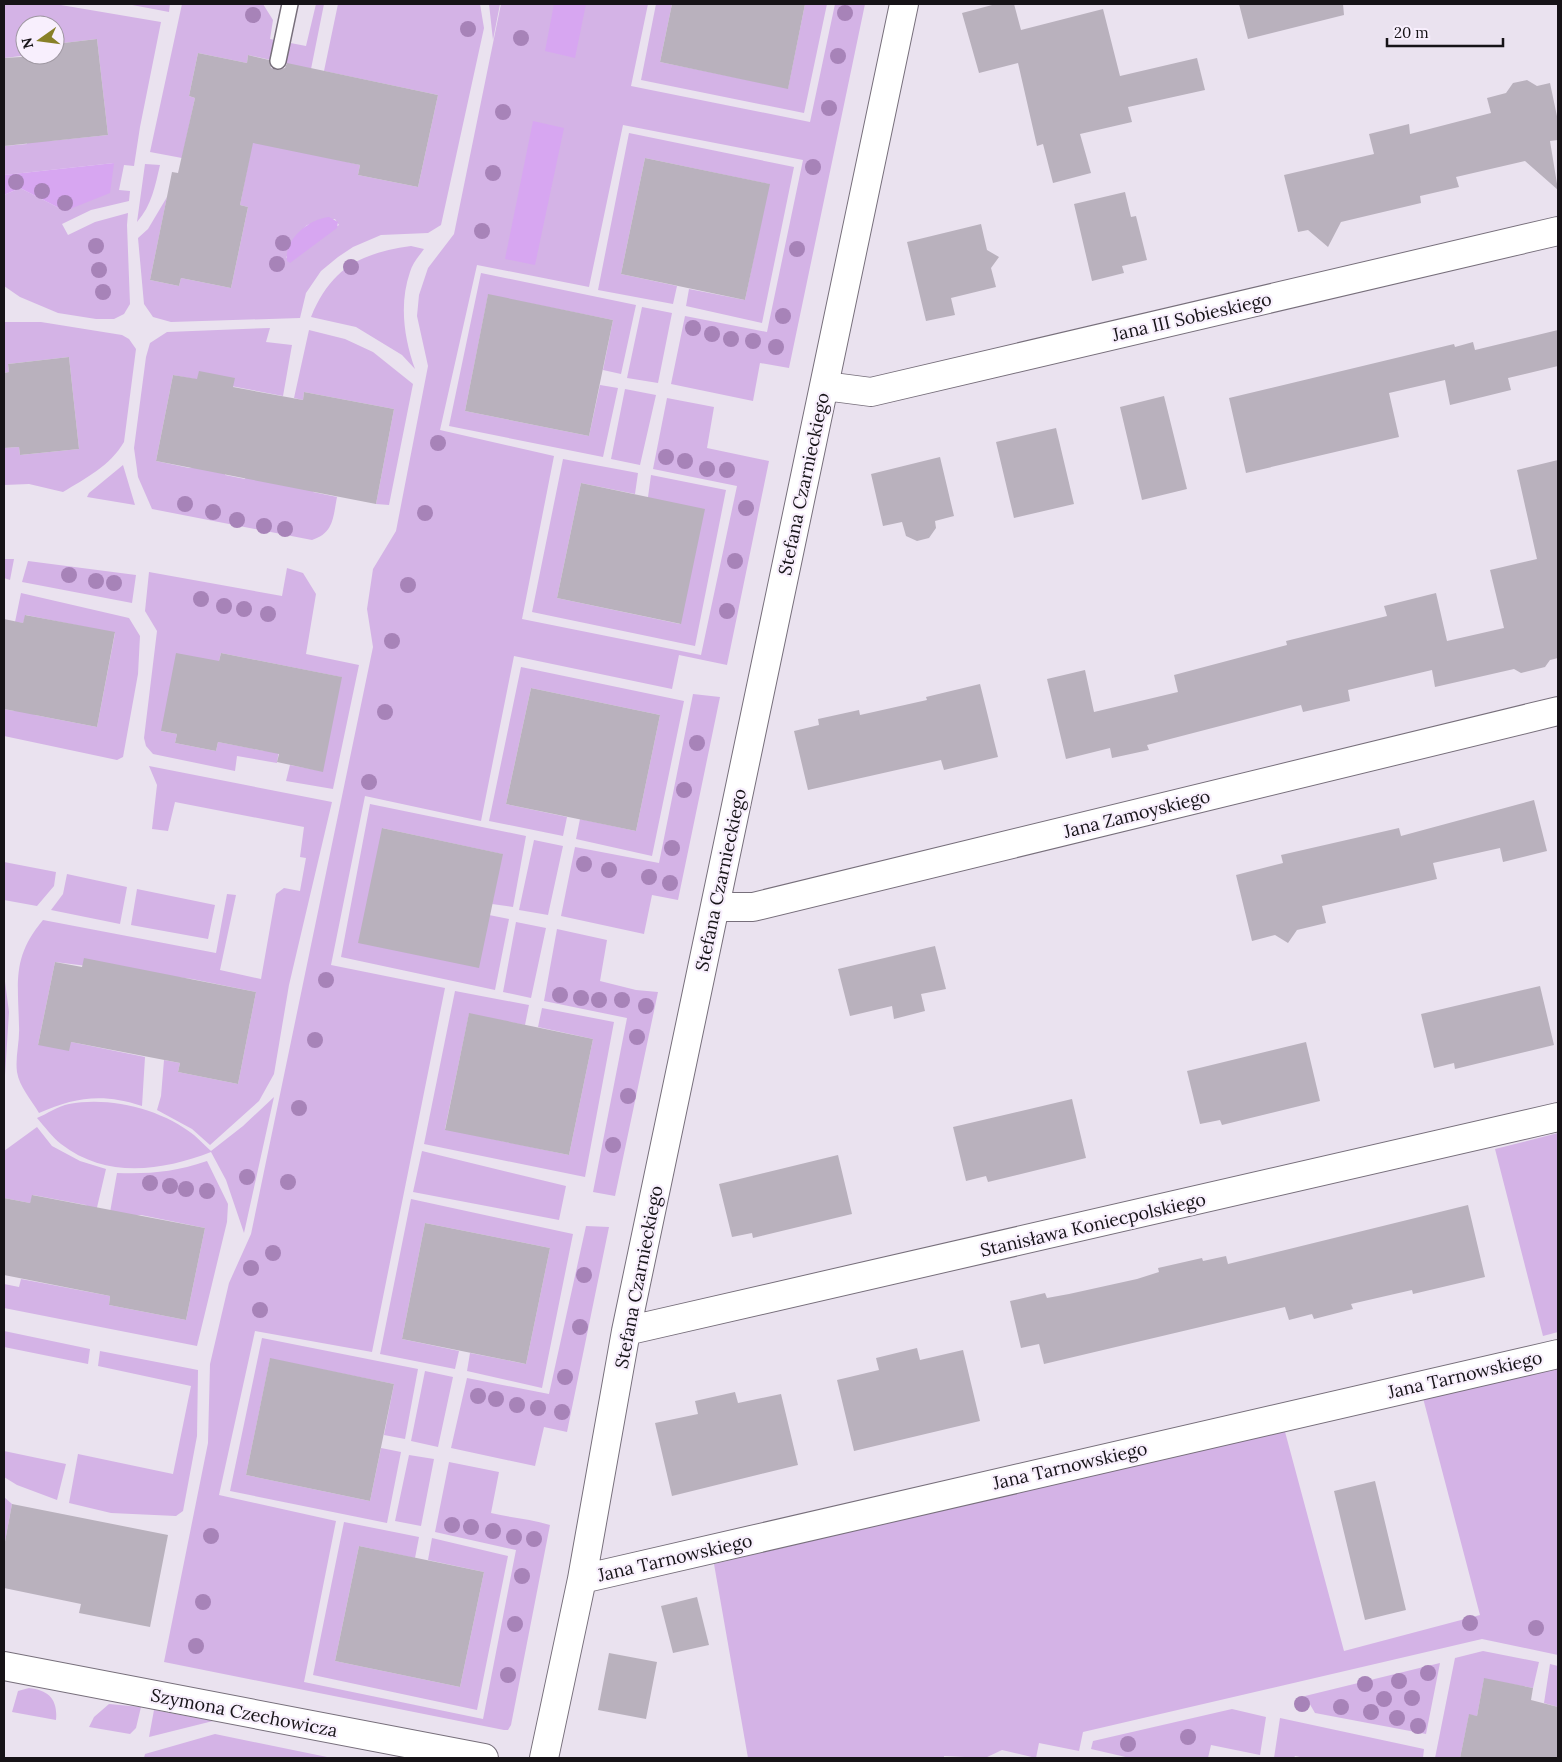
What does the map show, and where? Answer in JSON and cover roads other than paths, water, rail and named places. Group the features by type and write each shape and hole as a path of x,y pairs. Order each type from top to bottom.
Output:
{"street":[{"name":"Stefana Czarnieckiego","path":"544,1758 582,1579 626,1331 904,4"},
{"name":"Jana III Sobieskiego","path":"825,386 871,392 1558,231"},
{"name":"Jana Zamoyskiego","path":"715,907 753,907 1558,711"},
{"name":"Stanisława Koniecpolskiego","path":"626,1331 1558,1117"},
{"name":"Jana Tarnowskiego","path":"582,1579 1558,1354"},
{"name":"Szymona Czechowicza","path":"4,1666 484,1758"}],"lane":[{"path":"278,61 290,4"}]}
